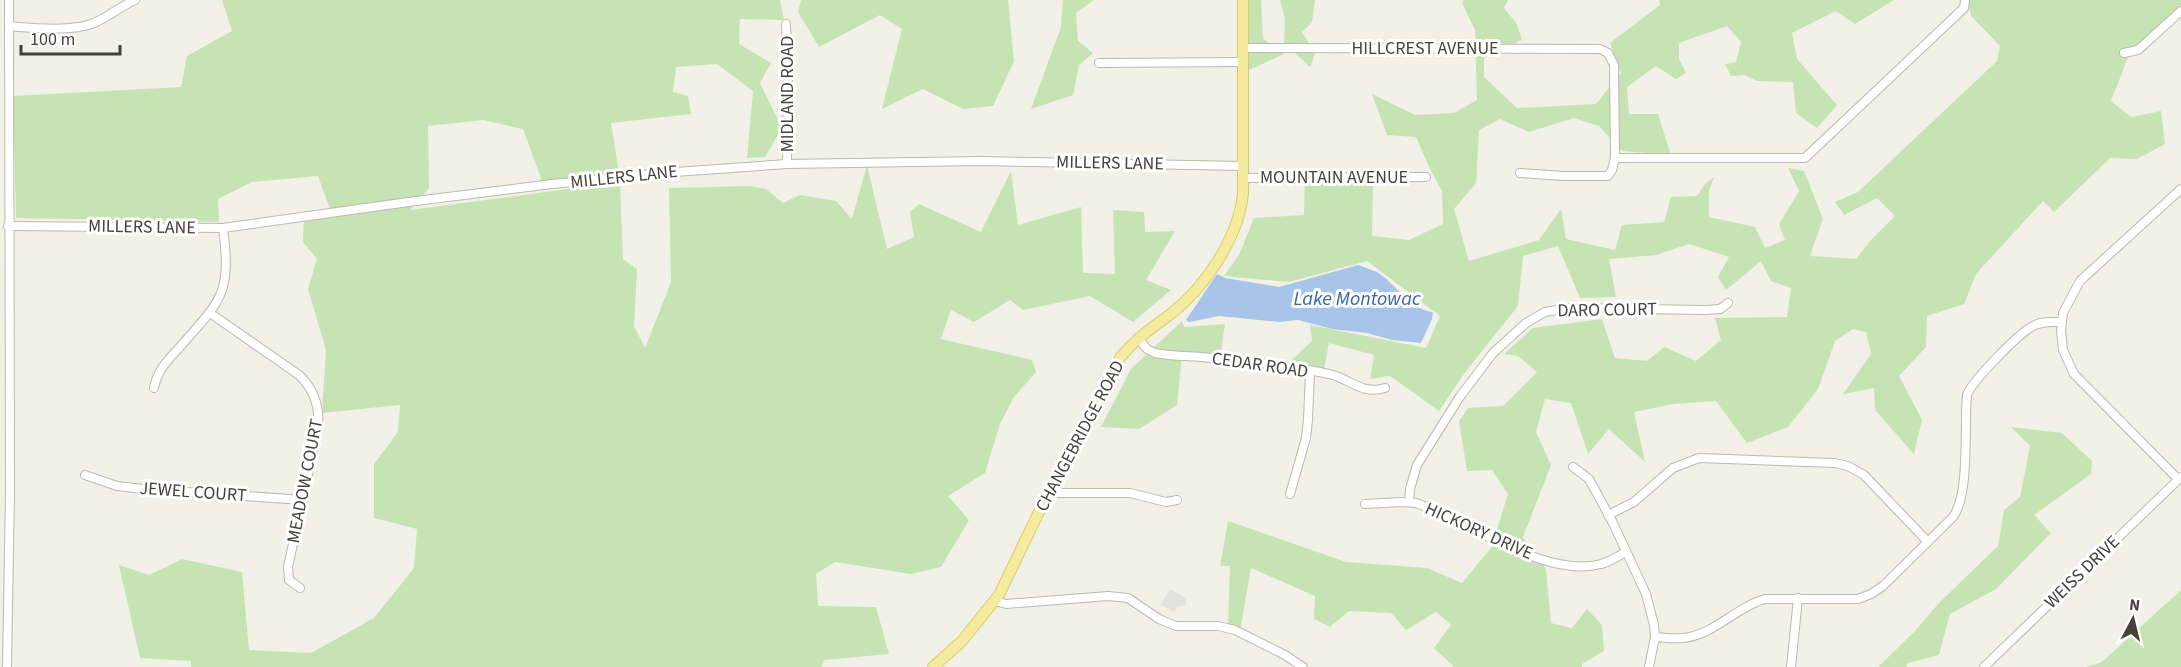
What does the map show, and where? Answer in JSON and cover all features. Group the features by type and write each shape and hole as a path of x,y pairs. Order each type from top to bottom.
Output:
{"main road":[{"name":"CHANGEBRIDGE ROAD","path":"933,667 962,641 995,601 1110,373 1138,338 1182,304 1206,276 1227,245 1239,220 1243,172 1243,0"}],"street":[{"path":"7,667 4,642 4,303 8,226 4,134 9,0"},
{"path":"9,27 85,26 135,0"},
{"path":"1520,173 1563,177 1608,176 1615,158 1805,158 1964,8 1965,0"},
{"path":"2124,53 2138,50 2181,11"},
{"name":"MIDLAND ROAD","path":"786,24 789,69 787,164"},
{"name":"HILLCREST AVENUE","path":"1243,48 1600,49 1611,56 1614,64 1615,158"},
{"path":"1099,63 1243,62"},
{"name":"MILLERS LANE","path":"8,226 223,228 404,202 561,183 787,164 981,161 1243,172"},
{"name":"MOUNTAIN AVENUE","path":"1243,172 1426,177"},
{"path":"2180,478 2074,374 2063,350 2061,322 2070,296 2080,281 2181,189"},
{"path":"154,388 160,370 210,313 222,294 226,277 223,228"},
{"name":"DARO COURT","path":"1409,502 1417,465 1458,398 1493,353 1526,323 1545,312 1568,308 1706,310 1720,309 1728,303"},
{"name":"MEADOW COURT","path":"210,313 299,375 313,393 317,405 319,424 288,573 289,580 300,588"},
{"path":"1655,637 1676,639 1694,636 1756,602 1774,598 1849,600 1867,596 1883,586 1956,513 1962,501 1965,414 1970,387 2031,327 2044,322 2061,322"},
{"name":"CEDAR ROAD","path":"1138,338 1147,348 1160,354 1310,371 1341,378 1359,388 1373,392 1385,388"},
{"path":"1290,494 1306,438 1310,371"},
{"path":"1608,514 1634,502 1673,468 1699,458 1835,464 1848,466 1864,475 1928,542"},
{"path":"1573,466 1589,479 1646,594 1655,637 1649,667"},
{"name":"JEWEL COURT","path":"85,475 102,482 134,488 303,500"},
{"name":"WEISS DRIVE","path":"1984,667 2180,478"},
{"path":"1049,493 1130,493 1166,502 1177,500"},
{"name":"HICKORY DRIVE","path":"1365,504 1409,502 1428,508 1535,557 1574,565 1592,566 1609,561 1626,552"},
{"path":"995,601 1014,604 1108,596 1128,598 1160,619 1176,626 1218,626 1235,630 1285,655 1303,667"},
{"path":"1791,667 1798,598"}],"green space":[{"path":"222,0 780,0 784,20 740,19 739,44 771,63 760,83 782,128 765,157 747,158 753,91 717,64 676,67 673,92 688,96 691,114 611,123 619,174 542,181 523,129 483,120 428,126 429,188 410,210 620,182 623,259 637,269 634,326 645,348 671,282 669,188 750,186 766,189 783,203 800,195 836,201 852,219 867,165 887,249 914,237 910,212 919,204 981,232 1011,171 1018,225 1081,207 1083,273 1115,274 1113,210 1144,212 1145,232 1175,231 1146,280 1171,290 1133,322 1090,296 1023,310 1010,300 974,322 951,310 941,339 1032,360 1036,372 1014,397 1000,424 985,473 948,496 969,520 941,567 911,574 835,562 816,574 818,606 876,607 889,654 824,660 822,667 191,667 191,661 140,658 119,565 149,575 182,559 242,572 249,650 311,653 374,618 414,568 417,529 374,518 374,464 398,432 400,405 322,413 326,350 308,289 317,259 303,242 304,216 331,212 318,176 252,182 218,199 219,222 16,218 13,96 181,87 187,56 232,31"},
{"path":"801,0 1008,0 1014,61 993,106 963,109 923,89 882,109 902,29 880,15 819,47 798,12"},
{"path":"1063,0 1094,0 1076,13 1078,41 1093,53 1079,65 1073,95 1031,109 1061,27"},
{"path":"1248,0 1261,0 1263,39 1284,54 1249,70"},
{"path":"1280,0 1315,0 1312,22 1302,32 1315,53 1310,67 1284,43 1285,19"},
{"path":"1464,0 1508,0 1504,8 1517,24 1522,40 1484,58 1484,77 1517,108 1596,104 1621,73 1610,43 1660,5 1659,0 1894,0 1855,24 1836,11 1792,33 1797,59 1837,105 1817,128 1796,113 1793,82 1757,81 1744,75 1731,76 1725,64 1736,62 1741,42 1727,26 1679,43 1679,59 1686,73 1676,79 1656,66 1627,87 1629,114 1658,114 1671,155 1622,151 1599,126 1574,118 1529,132 1500,119 1479,130 1476,183 1454,209 1469,261 1539,240 1561,209 1566,239 1615,250 1622,225 1664,222 1671,197 1697,196 1705,184 1714,177 1709,191 1709,217 1755,227 1765,248 1785,240 1779,224 1799,191 1788,168 1804,171 1823,219 1810,256 1856,259 1895,216 1877,198 1844,215 1835,202 1858,192 1997,61 2000,46 1971,16 1968,0 2181,0 2181,9 2130,52 2111,101 2131,117 2161,111 2165,144 2137,159 2110,158 2054,212 2043,201 1976,274 1964,304 1927,316 1926,347 1899,376 1922,420 1914,454 1875,410 1874,388 1843,394 1871,354 1866,332 1853,329 1835,341 1818,389 1788,427 1747,443 1716,401 1673,404 1634,412 1645,462 1609,429 1588,454 1571,403 1545,399 1536,432 1551,465 1523,537 1546,569 1551,623 1572,628 1587,609 1602,625 1604,651 1582,664 1582,667 1454,667 1434,648 1451,625 1436,612 1406,630 1391,613 1349,611 1330,627 1314,619 1315,596 1251,568 1240,631 1228,628 1230,566 1220,566 1228,521 1346,562 1427,568 1462,583 1491,548 1508,494 1492,470 1467,471 1459,421 1468,408 1503,406 1537,372 1518,356 1504,354 1533,328 1602,319 1615,358 1647,361 1664,347 1696,361 1721,340 1715,318 1787,317 1791,288 1771,281 1761,261 1726,290 1718,277 1729,257 1689,244 1656,255 1609,259 1616,297 1580,298 1558,246 1523,256 1518,306 1466,371 1439,411 1390,376 1370,379 1374,355 1329,343 1324,369 1291,361 1312,341 1310,325 1426,348 1440,316 1367,261 1289,282 1224,276 1239,255 1254,218 1304,215 1305,178 1373,177 1372,236 1409,240 1443,224 1442,191 1416,137 1387,135 1372,94 1415,115 1454,113 1477,100 1475,30 1462,3"},
{"path":"1182,321 1184,327 1225,324 1220,358 1182,354 1177,405 1139,429 1101,427 1131,369"},
{"path":"2011,427 2062,433 2092,461 2091,474 2034,515 2051,533 1996,589 1950,614 1939,655 1908,663 1906,667 1878,667 1998,546 2004,510 2020,497 2030,446"},
{"path":"2181,590 2181,667 2086,667 2102,662"}],"shaded area":[{"path":"1170,589 1186,598 1186,605 1177,607 1174,612 1161,605"}],"water":[{"name":"Lake Montowac","path":"1358,265 1380,274 1411,302 1433,312 1421,343 1332,329 1298,320 1279,322 1219,316 1189,322 1186,320 1217,274 1225,278 1279,287"}]}
